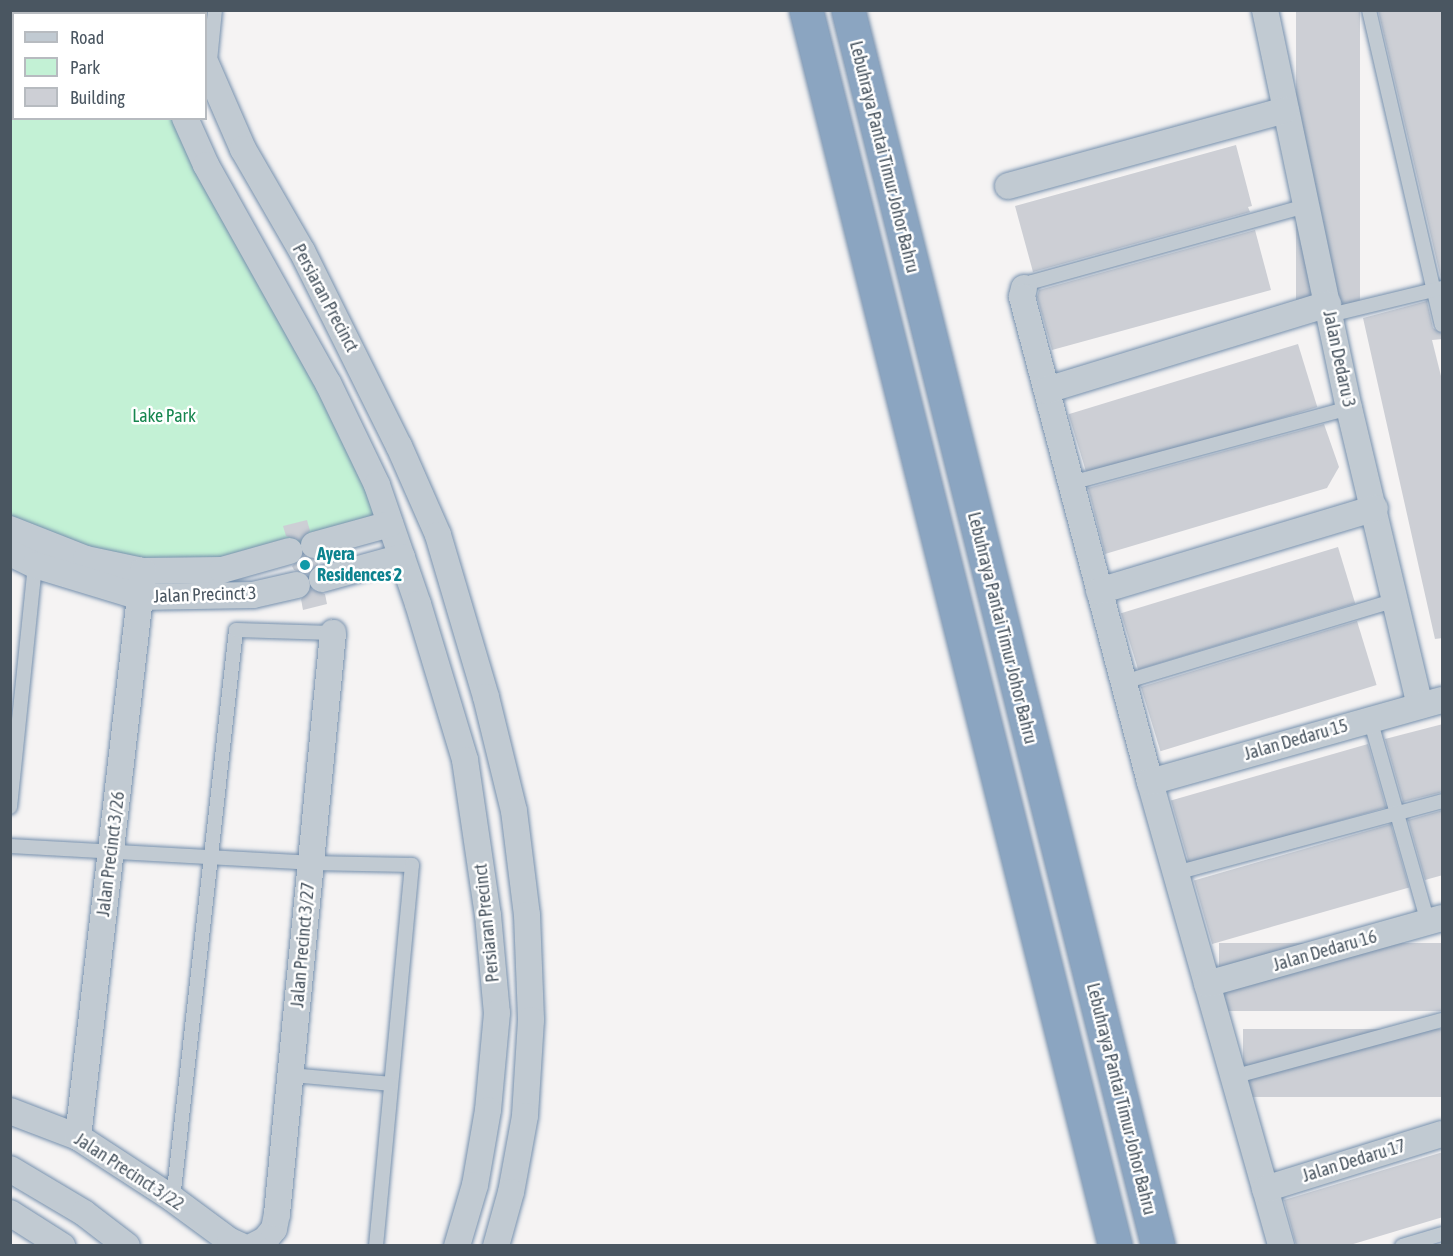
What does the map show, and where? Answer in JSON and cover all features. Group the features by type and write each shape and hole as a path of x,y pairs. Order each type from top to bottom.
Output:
{"highway":[{"path":"806,10 1115,1245"},
{"name":"Lebuhraya Pantai Timur Johor Bahru","path":"848,10 1158,1245"}],"street":[{"name":"Jalan Dedaru 3","path":"1265,10 1349,408 1375,508 1395,600 1431,703"},
{"name":"Persiaran Precinct","path":"207,67 243,149 302,251 354,351 438,535 486,697 514,812 527,915 531,1020 525,1116 511,1192 496,1245"},
{"path":"1008,186 1286,110"},
{"name":"Persiaran Precinct","path":"186,120 206,165 327,383 377,485 418,604 465,760 488,915 497,1013 488,1110 475,1185 457,1245"},
{"path":"1024,288 1022,297 1150,782 1281,1245"},
{"path":"1047,390 1329,310"},
{"path":"1099,591 1375,508"},
{"name":"Jalan Precinct 3","path":"10,529 86,559 143,571 222,570 263,561 390,524"},
{"path":"308,547 327,577 402,557"},
{"name":"Jalan Precinct 3","path":"10,553 35,565 140,597 224,596 285,589 263,561"},
{"name":"Jalan Precinct 3/26","path":"78,1137 143,571"},
{"name":"Jalan Precinct 3/27","path":"253,1245 265,1240 274,1229 333,633"},
{"name":"Jalan Dedaru 15","path":"1150,782 1431,703"},
{"name":"Jalan Dedaru 16","path":"1207,984 1435,920"},
{"name":"Jalan Precinct 3/22","path":"10,1111 78,1137 173,1199 230,1241 241,1245"},
{"name":"Jalan Dedaru 17","path":"1265,1189 1443,1134"},
{"path":"10,1169 84,1213 127,1245"},
{"path":"10,1213 62,1245"}],"lane":[{"path":"207,67 215,10"},
{"path":"1369,10 1439,289 1443,325"},
{"path":"1024,288 1032,282 1306,206"},
{"path":"1329,310 1439,289"},
{"path":"1071,483 1349,408"},
{"path":"10,807 35,565"},
{"path":"1124,682 1395,600"},
{"path":"173,1199 236,630 333,633"},
{"path":"1370,719 1397,813 1435,920"},
{"path":"1176,873 1443,801"},
{"path":"10,846 311,863 412,865 376,1245"},
{"path":"1233,1077 1443,1020"},
{"path":"291,1074 392,1084"},
{"path":"1402,1245 1443,1234"}],"green space":[{"name":"Lake Park","path":"10,11 151,11 12,12 12,120 188,120 390,524 247,564 86,559 11,522"}],"building":[{"path":"1296,10 1360,10 1360,305 1296,305"},
{"path":"1378,10 1443,10 1443,279 1441,279"},
{"path":"1236,145 1252,206 1248,207 1250,212 1033,272 1015,206"},
{"path":"1255,230 1271,290 1052,350 1037,297 1039,290"},
{"path":"1427,301 1433,328 1443,334 1443,339 1432,340 1443,384 1443,638 1435,639 1363,318"},
{"path":"1298,344 1317,407 1088,477 1068,414"},
{"path":"1324,424 1339,467 1327,488 1105,554 1088,488"},
{"path":"307,520 310,531 300,541 286,536 283,526"},
{"path":"1338,547 1355,603 1138,670 1121,613"},
{"path":"303,555 317,560 318,565 308,575 294,570 292,566"},
{"path":"311,589 325,594 327,604 303,610 301,599"},
{"path":"1357,621 1377,685 1160,751 1141,687"},
{"path":"1443,724 1443,792 1403,802 1385,739"},
{"path":"1368,744 1386,807 1189,864 1171,801"},
{"path":"1443,810 1443,875 1425,880 1408,820"},
{"path":"1391,824 1409,887 1212,944 1194,881"},
{"path":"1219,943 1442,943 1442,1011 1219,1011"},
{"path":"1243,1029 1442,1029 1442,1097 1243,1097"},
{"path":"1443,1152 1443,1217 1350,1245 1296,1245 1284,1200"}],"place":[{"name":"Ayera Residences 2","path":"305,565"}]}
